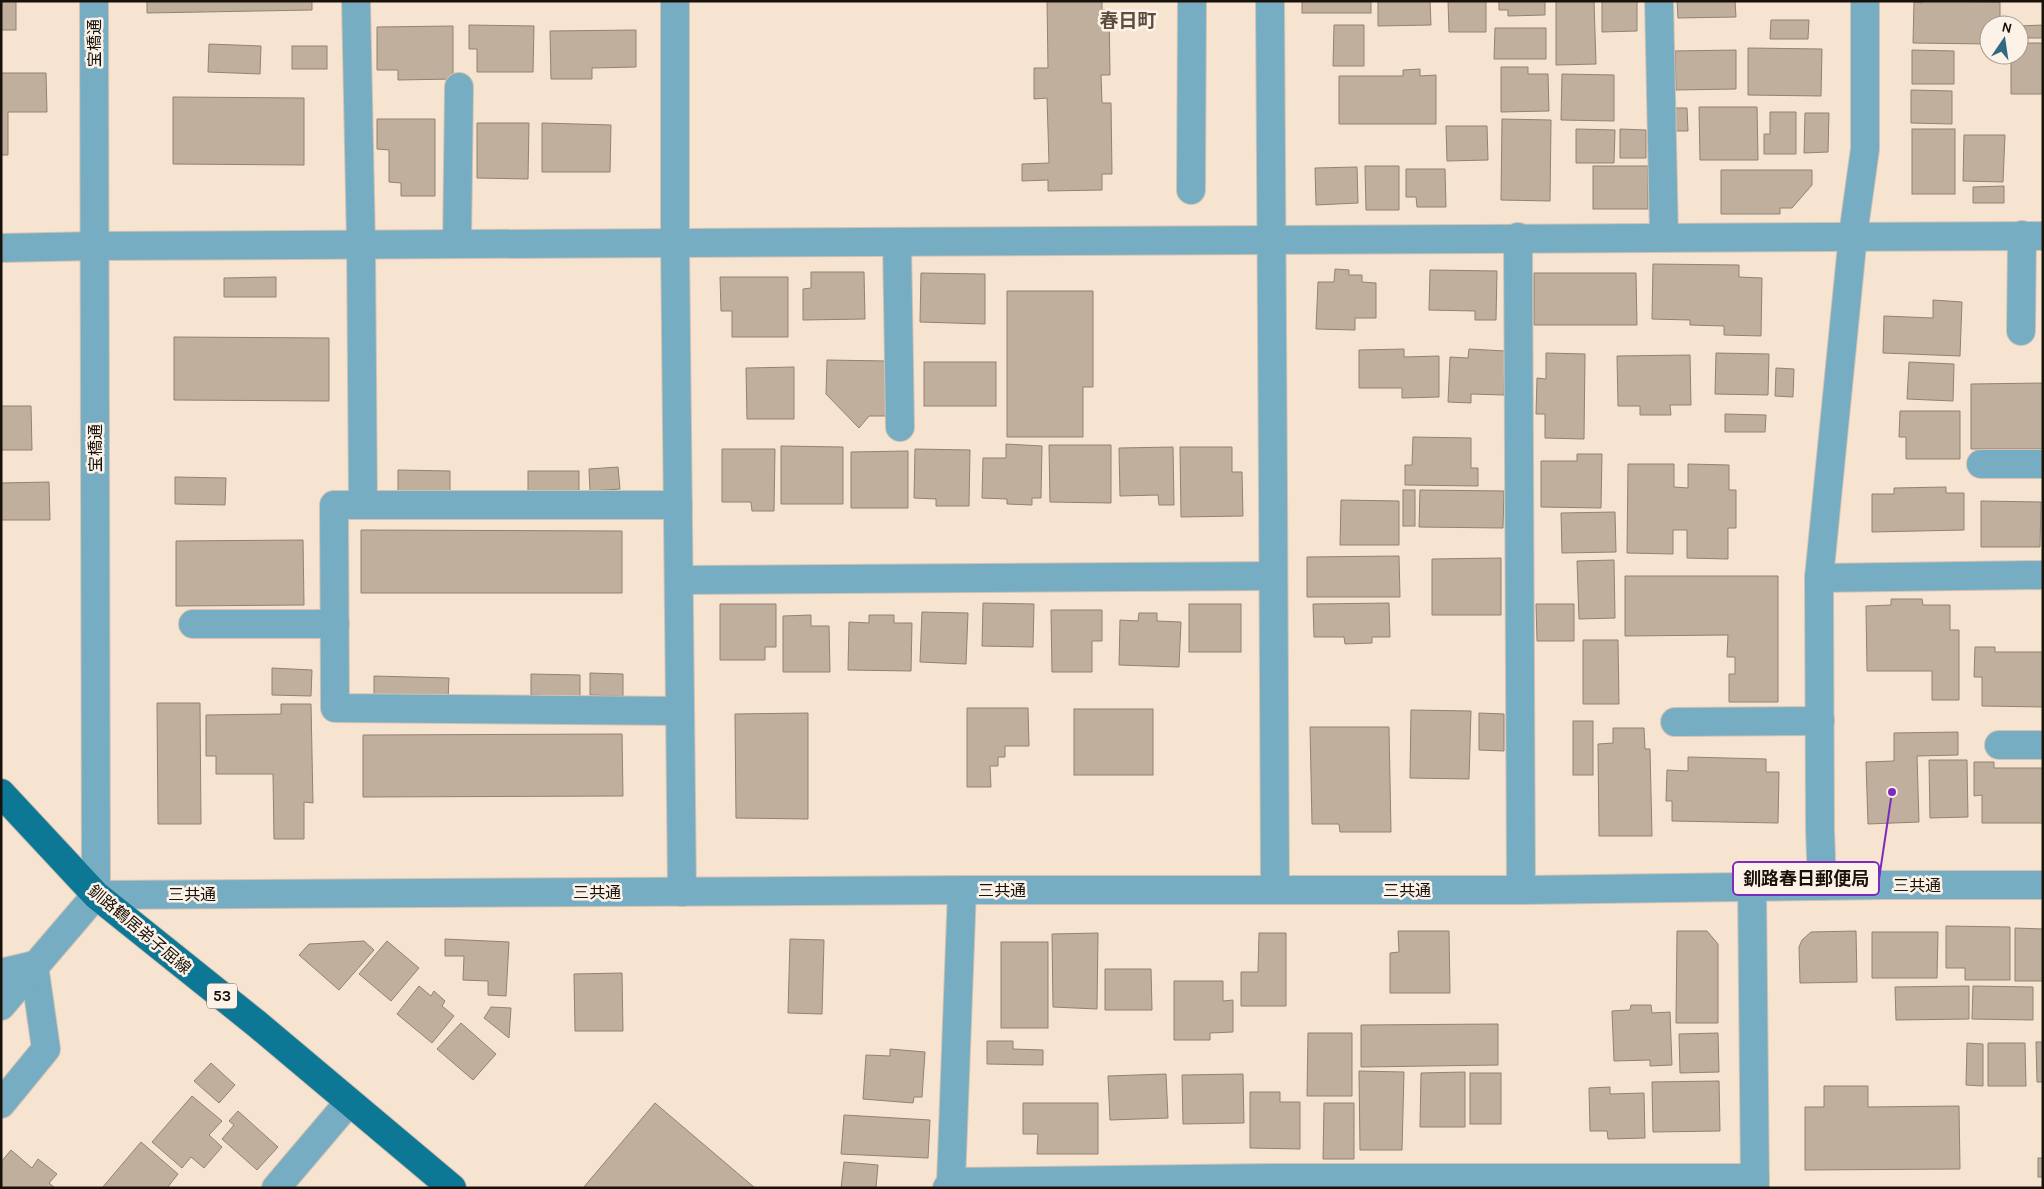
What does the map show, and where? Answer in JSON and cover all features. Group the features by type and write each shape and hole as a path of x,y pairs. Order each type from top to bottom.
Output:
{"main road":[{"name":"釧路鶴居弟子屈線","path":"1,793 96,895 257,1024 452,1188"}],"street":[{"name":"宝橋通","path":"94,1 96,895"},
{"path":"356,1 361,244 363,505"},
{"path":"675,1 675,244 682,892"},
{"path":"1191,190 1192,1"},
{"path":"1270,1 1273,238 1272,576 1275,889"},
{"path":"1659,1 1664,236"},
{"path":"1822,886 1819,578 1853,235 1865,149 1864,1"},
{"path":"456,244 459,87"},
{"path":"1,248 1273,238 2032,235 2021,331"},
{"path":"1518,237 1521,890"},
{"path":"897,242 900,427"},
{"path":"1980,464 2043,464"},
{"path":"678,505 334,505 335,708 680,711"},
{"path":"1819,578 2043,574"},
{"path":"678,580 1272,576"},
{"path":"193,624 335,624"},
{"path":"1675,722 1820,721"},
{"path":"1999,745 2043,745"},
{"name":"三共通","path":"96,895 962,890 1521,890 2043,885"},
{"path":"962,890 949,1185 1755,1183 1752,887"},
{"path":"4,992 34,965 96,895"},
{"path":"1,1104 46,1049 34,965"},
{"path":"276,1188 349,1102"}],"building":[{"path":"1,1 16,1 16,30 1,30"},
{"path":"147,1 312,1 312,10 147,13"},
{"path":"1047,1 1102,1 1102,10 1109,10 1110,75 1101,75 1102,103 1111,103 1112,174 1102,174 1102,190 1048,191 1048,180 1022,181 1022,164 1049,163 1047,98 1034,99 1034,68 1048,68"},
{"path":"1302,1 1371,1 1371,13 1302,13"},
{"path":"1378,1 1430,1 1431,25 1378,26"},
{"path":"1448,1 1486,1 1486,32 1449,32"},
{"path":"1499,1 1545,1 1545,15 1508,16 1508,10 1499,10"},
{"path":"1556,1 1594,1 1596,64 1556,65"},
{"path":"1602,1 1637,1 1637,31 1602,32"},
{"path":"1677,1 1735,1 1736,17 1678,18"},
{"path":"1922,1 2000,2 2000,15 1979,15 1979,44 1913,43 1914,2 1922,3"},
{"path":"1771,20 1809,20 1808,39 1770,39"},
{"path":"469,25 534,26 533,72 477,72 477,49 469,49"},
{"path":"1334,25 1364,25 1364,66 1333,66"},
{"path":"2043,25 2043,38 2029,38 2029,26"},
{"path":"453,26 453,79 398,80 398,70 377,70 377,27"},
{"path":"1495,28 1546,28 1546,59 1494,59"},
{"path":"636,30 636,67 592,68 592,79 551,79 550,31"},
{"path":"2029,43 2043,43 2043,94 2011,94 2011,65 2029,65"},
{"path":"209,44 261,46 260,74 208,72"},
{"path":"292,46 327,46 327,69 292,69"},
{"path":"1748,48 1822,49 1821,96 1748,95"},
{"path":"1736,50 1736,89 1676,90 1675,51"},
{"path":"1912,50 1954,51 1954,84 1912,84"},
{"path":"1501,67 1528,67 1528,74 1548,74 1549,111 1501,112"},
{"path":"1420,69 1420,76 1436,75 1436,124 1339,124 1339,76 1403,76 1403,70"},
{"path":"1,73 46,73 47,112 8,112 8,155 1,155"},
{"path":"1562,74 1614,75 1614,121 1561,120"},
{"path":"1911,90 1952,91 1952,124 1911,123"},
{"path":"173,97 304,98 304,165 173,164"},
{"path":"1699,107 1757,107 1758,160 1700,160"},
{"path":"1670,108 1687,108 1688,131 1671,131"},
{"path":"1770,112 1796,112 1796,154 1764,154 1764,134 1770,134"},
{"path":"1805,113 1829,113 1828,152 1804,153"},
{"path":"377,119 435,119 435,196 401,196 401,183 389,182 389,150 377,149"},
{"path":"1502,119 1551,120 1550,201 1501,200"},
{"path":"477,123 529,123 528,179 477,178"},
{"path":"542,123 611,125 610,172 542,172"},
{"path":"1446,126 1487,126 1488,160 1447,161"},
{"path":"1576,129 1615,130 1614,163 1576,163"},
{"path":"1620,129 1646,130 1646,158 1620,158"},
{"path":"1912,129 1955,129 1955,194 1912,194"},
{"path":"1964,135 2005,135 2003,182 1963,181"},
{"path":"1365,166 1399,166 1399,210 1366,210"},
{"path":"1593,166 1648,166 1648,209 1593,209"},
{"path":"1357,167 1358,203 1316,205 1315,168"},
{"path":"1406,169 1445,169 1446,207 1417,207 1416,197 1406,197"},
{"path":"1721,170 1812,170 1812,185 1792,208 1780,208 1780,214 1721,214"},
{"path":"2004,186 2004,203 1973,203 1973,187"},
{"path":"1653,264 1739,265 1739,277 1762,278 1761,336 1724,335 1724,326 1690,325 1690,320 1652,319"},
{"path":"1335,269 1349,270 1349,275 1362,275 1362,282 1376,283 1376,318 1355,318 1355,330 1316,329 1318,282 1334,282"},
{"path":"1430,270 1497,271 1496,320 1475,320 1475,311 1429,310"},
{"path":"811,272 864,272 865,319 803,320 803,289 811,288"},
{"path":"921,273 985,274 985,324 920,322"},
{"path":"1534,273 1636,273 1637,325 1534,325"},
{"path":"276,277 276,297 224,297 224,278"},
{"path":"720,277 788,277 788,337 732,337 732,311 721,311"},
{"path":"1007,291 1093,291 1093,387 1083,387 1083,437 1007,437"},
{"path":"1933,300 1962,302 1960,356 1883,353 1884,316 1933,318"},
{"path":"174,337 329,338 329,401 174,400"},
{"path":"1404,349 1404,357 1439,356 1439,397 1402,398 1402,388 1359,388 1359,350"},
{"path":"1469,349 1505,351 1504,395 1471,394 1471,403 1448,402 1450,357 1468,358"},
{"path":"1546,353 1585,354 1584,439 1545,438 1545,414 1536,414 1537,378 1546,379"},
{"path":"1716,353 1769,354 1768,395 1715,394"},
{"path":"1690,355 1691,405 1670,405 1671,415 1640,415 1640,406 1618,406 1617,356"},
{"path":"827,360 887,361 887,416 869,416 859,428 826,394"},
{"path":"924,362 996,362 996,406 924,406"},
{"path":"1909,362 1954,364 1953,401 1907,399"},
{"path":"794,367 794,419 747,419 746,368"},
{"path":"1776,368 1794,369 1793,397 1775,396"},
{"path":"2043,383 2043,449 1971,449 1971,384"},
{"path":"1,406 31,406 32,450 1,450"},
{"path":"1900,411 1960,411 1960,459 1906,459 1906,437 1899,437"},
{"path":"1725,414 1766,415 1765,432 1725,432"},
{"path":"1413,437 1471,438 1471,468 1478,468 1478,486 1405,485 1405,465 1412,465"},
{"path":"1006,444 1042,446 1041,498 1032,498 1032,505 1007,504 1007,499 982,498 983,458 1006,458"},
{"path":"1049,445 1111,445 1111,503 1050,502"},
{"path":"781,446 843,447 843,504 781,504"},
{"path":"1173,447 1174,505 1159,505 1158,495 1120,496 1119,448"},
{"path":"1180,447 1232,447 1232,472 1242,472 1243,516 1181,517"},
{"path":"722,449 775,449 774,511 752,511 751,502 722,502"},
{"path":"915,449 970,450 969,506 936,506 936,499 914,498"},
{"path":"908,451 908,508 851,508 851,452"},
{"path":"1577,454 1602,454 1601,508 1541,507 1541,461 1577,461"},
{"path":"1628,464 1674,464 1674,487 1688,488 1688,464 1729,465 1729,490 1736,490 1736,528 1728,528 1728,559 1687,558 1687,530 1673,530 1673,554 1627,553"},
{"path":"618,467 620,489 590,491 589,469"},
{"path":"398,470 450,471 450,492 398,492"},
{"path":"528,471 579,471 579,491 528,491"},
{"path":"175,477 226,478 225,505 175,504"},
{"path":"49,482 50,520 1,520 1,483"},
{"path":"1946,487 1946,493 1964,493 1964,530 1872,532 1872,494 1894,494 1894,488"},
{"path":"1403,490 1415,490 1415,526 1403,526"},
{"path":"1420,490 1504,491 1503,528 1419,527"},
{"path":"1341,500 1399,501 1399,545 1340,545"},
{"path":"1981,501 2041,502 2040,547 1981,547"},
{"path":"1615,512 1616,552 1562,553 1561,513"},
{"path":"361,530 622,531 622,593 361,593"},
{"path":"303,540 304,605 176,606 176,541"},
{"path":"1399,556 1400,597 1307,597 1307,557"},
{"path":"1501,558 1501,615 1432,615 1432,559"},
{"path":"1614,560 1615,618 1579,619 1577,561"},
{"path":"1625,576 1778,576 1778,702 1729,702 1729,674 1735,674 1735,657 1727,657 1728,635 1625,636"},
{"path":"1891,599 1922,599 1923,605 1950,605 1950,630 1959,630 1959,700 1932,700 1932,671 1867,671 1866,606 1891,605"},
{"path":"983,603 1034,604 1033,647 982,646"},
{"path":"1389,603 1390,637 1372,637 1372,643 1345,644 1344,637 1314,637 1313,604"},
{"path":"720,604 776,604 776,647 765,647 765,660 720,660"},
{"path":"1189,604 1241,604 1241,652 1189,652"},
{"path":"1536,604 1574,604 1574,641 1537,641"},
{"path":"1051,610 1102,610 1102,641 1092,641 1092,672 1052,672"},
{"path":"922,612 968,613 966,664 920,662"},
{"path":"1139,613 1157,613 1157,621 1181,622 1179,667 1119,665 1120,620 1138,621"},
{"path":"811,615 811,626 829,626 830,672 783,672 783,616"},
{"path":"869,615 894,615 894,623 912,623 911,671 848,670 849,622 869,623"},
{"path":"1583,640 1618,640 1619,704 1583,704"},
{"path":"1975,647 1995,647 1995,652 2043,652 2043,707 1982,706 1982,677 1974,677"},
{"path":"272,668 312,670 311,696 272,695"},
{"path":"590,673 623,674 623,696 590,695"},
{"path":"531,674 580,675 580,697 531,695"},
{"path":"374,676 449,678 448,700 374,697"},
{"path":"157,703 200,703 201,824 158,824"},
{"path":"281,704 311,704 313,803 304,802 304,839 274,839 273,774 216,774 216,756 206,756 206,715 281,714"},
{"path":"967,708 1028,708 1029,746 1005,746 1005,757 998,757 998,766 990,766 991,787 967,787"},
{"path":"1074,709 1153,709 1153,775 1074,775"},
{"path":"1411,710 1471,711 1469,779 1410,778"},
{"path":"808,713 808,819 736,818 735,714"},
{"path":"1479,713 1504,714 1504,751 1479,750"},
{"path":"1573,721 1593,721 1593,775 1573,775"},
{"path":"1310,727 1389,727 1391,832 1340,832 1339,824 1312,824"},
{"path":"1613,728 1644,728 1645,749 1650,749 1652,836 1599,836 1598,744 1613,743"},
{"path":"1958,732 1958,755 1917,756 1919,822 1868,824 1866,762 1894,761 1894,733"},
{"path":"622,734 623,796 363,797 363,735"},
{"path":"1688,757 1766,759 1766,772 1779,772 1778,823 1672,821 1672,801 1666,801 1667,770 1688,771"},
{"path":"1929,760 1967,760 1968,817 1930,818"},
{"path":"1974,762 1994,762 1994,768 2043,768 2043,823 1982,823 1982,795 1974,796"},
{"path":"1946,926 2010,927 2010,980 1965,980 1965,968 1946,968"},
{"path":"2015,928 2043,929 2043,981 2015,981"},
{"path":"1398,931 1449,931 1450,993 1390,993 1390,953 1399,952"},
{"path":"1677,931 1707,931 1718,944 1718,1023 1676,1023"},
{"path":"1856,931 1857,982 1800,983 1799,947 1802,940 1811,932"},
{"path":"1872,932 1938,932 1937,978 1872,978"},
{"path":"1098,933 1097,1009 1053,1007 1052,934"},
{"path":"1259,933 1286,933 1286,1006 1241,1006 1241,972 1258,972"},
{"path":"445,939 509,942 506,996 488,995 488,981 463,980 464,956 445,956"},
{"path":"790,939 824,940 822,1014 788,1013"},
{"path":"364,941 374,950 339,990 299,955 309,944"},
{"path":"387,941 419,968 391,1001 359,974"},
{"path":"1001,942 1048,942 1048,1028 1001,1028"},
{"path":"1105,969 1151,969 1152,1010 1105,1010"},
{"path":"622,973 623,1031 575,1031 574,974"},
{"path":"1174,981 1223,981 1223,1001 1233,1000 1233,1032 1210,1033 1210,1040 1174,1040"},
{"path":"419,986 431,996 434,991 445,1001 442,1006 454,1016 432,1043 397,1014"},
{"path":"1969,986 1969,1019 1896,1020 1895,987"},
{"path":"1973,986 2033,987 2033,1020 1972,1019"},
{"path":"1631,1005 1651,1005 1652,1013 1670,1012 1672,1065 1650,1066 1650,1060 1614,1061 1612,1011 1630,1010"},
{"path":"491,1007 511,1008 509,1038 484,1018"},
{"path":"461,1023 496,1054 473,1080 437,1049"},
{"path":"1498,1024 1498,1065 1361,1067 1361,1025"},
{"path":"1308,1033 1352,1033 1352,1096 1307,1096"},
{"path":"1718,1033 1719,1072 1680,1073 1679,1034"},
{"path":"987,1041 1013,1041 1013,1049 1043,1050 1043,1065 987,1064"},
{"path":"2036,1042 2043,1042 2043,1082 2037,1082"},
{"path":"1967,1043 1983,1044 1983,1086 1966,1085"},
{"path":"1988,1043 2025,1043 2026,1086 1988,1086"},
{"path":"890,1049 925,1052 922,1097 914,1097 913,1103 863,1099 866,1055 890,1056"},
{"path":"211,1063 235,1085 219,1103 194,1081"},
{"path":"1359,1071 1404,1072 1402,1150 1360,1150"},
{"path":"1465,1072 1465,1127 1420,1127 1421,1073"},
{"path":"1470,1073 1501,1073 1501,1124 1470,1124"},
{"path":"1166,1074 1168,1118 1110,1120 1108,1076"},
{"path":"1243,1074 1244,1123 1183,1124 1182,1075"},
{"path":"1719,1081 1720,1131 1653,1132 1652,1082"},
{"path":"1824,1086 1868,1086 1868,1107 1959,1106 1960,1169 1805,1170 1805,1107 1824,1107"},
{"path":"1610,1087 1610,1094 1644,1093 1645,1138 1608,1139 1607,1131 1590,1131 1589,1088"},
{"path":"1250,1092 1280,1092 1280,1102 1300,1102 1300,1149 1250,1148"},
{"path":"192,1096 222,1121 209,1135 222,1147 204,1168 191,1157 182,1168 152,1142"},
{"path":"655,1103 755,1188 583,1188"},
{"path":"1023,1103 1098,1103 1098,1154 1037,1154 1038,1134 1023,1134"},
{"path":"1324,1103 1354,1103 1354,1159 1323,1159"},
{"path":"238,1111 278,1147 257,1170 222,1139 234,1125 229,1121"},
{"path":"844,1115 930,1120 928,1158 841,1154"},
{"path":"141,1142 178,1174 167,1188 102,1188"},
{"path":"11,1150 32,1168 38,1159 57,1174 49,1183 55,1188 1,1188 1,1162"},
{"path":"2038,1158 2043,1158 2043,1177 2038,1177"},
{"path":"844,1162 878,1165 876,1188 841,1188"}],"place":[{"name":"釧路春日郵便局","path":"1892,792"}],"district":[{"name":"春日町","path":"1128,20"}]}
